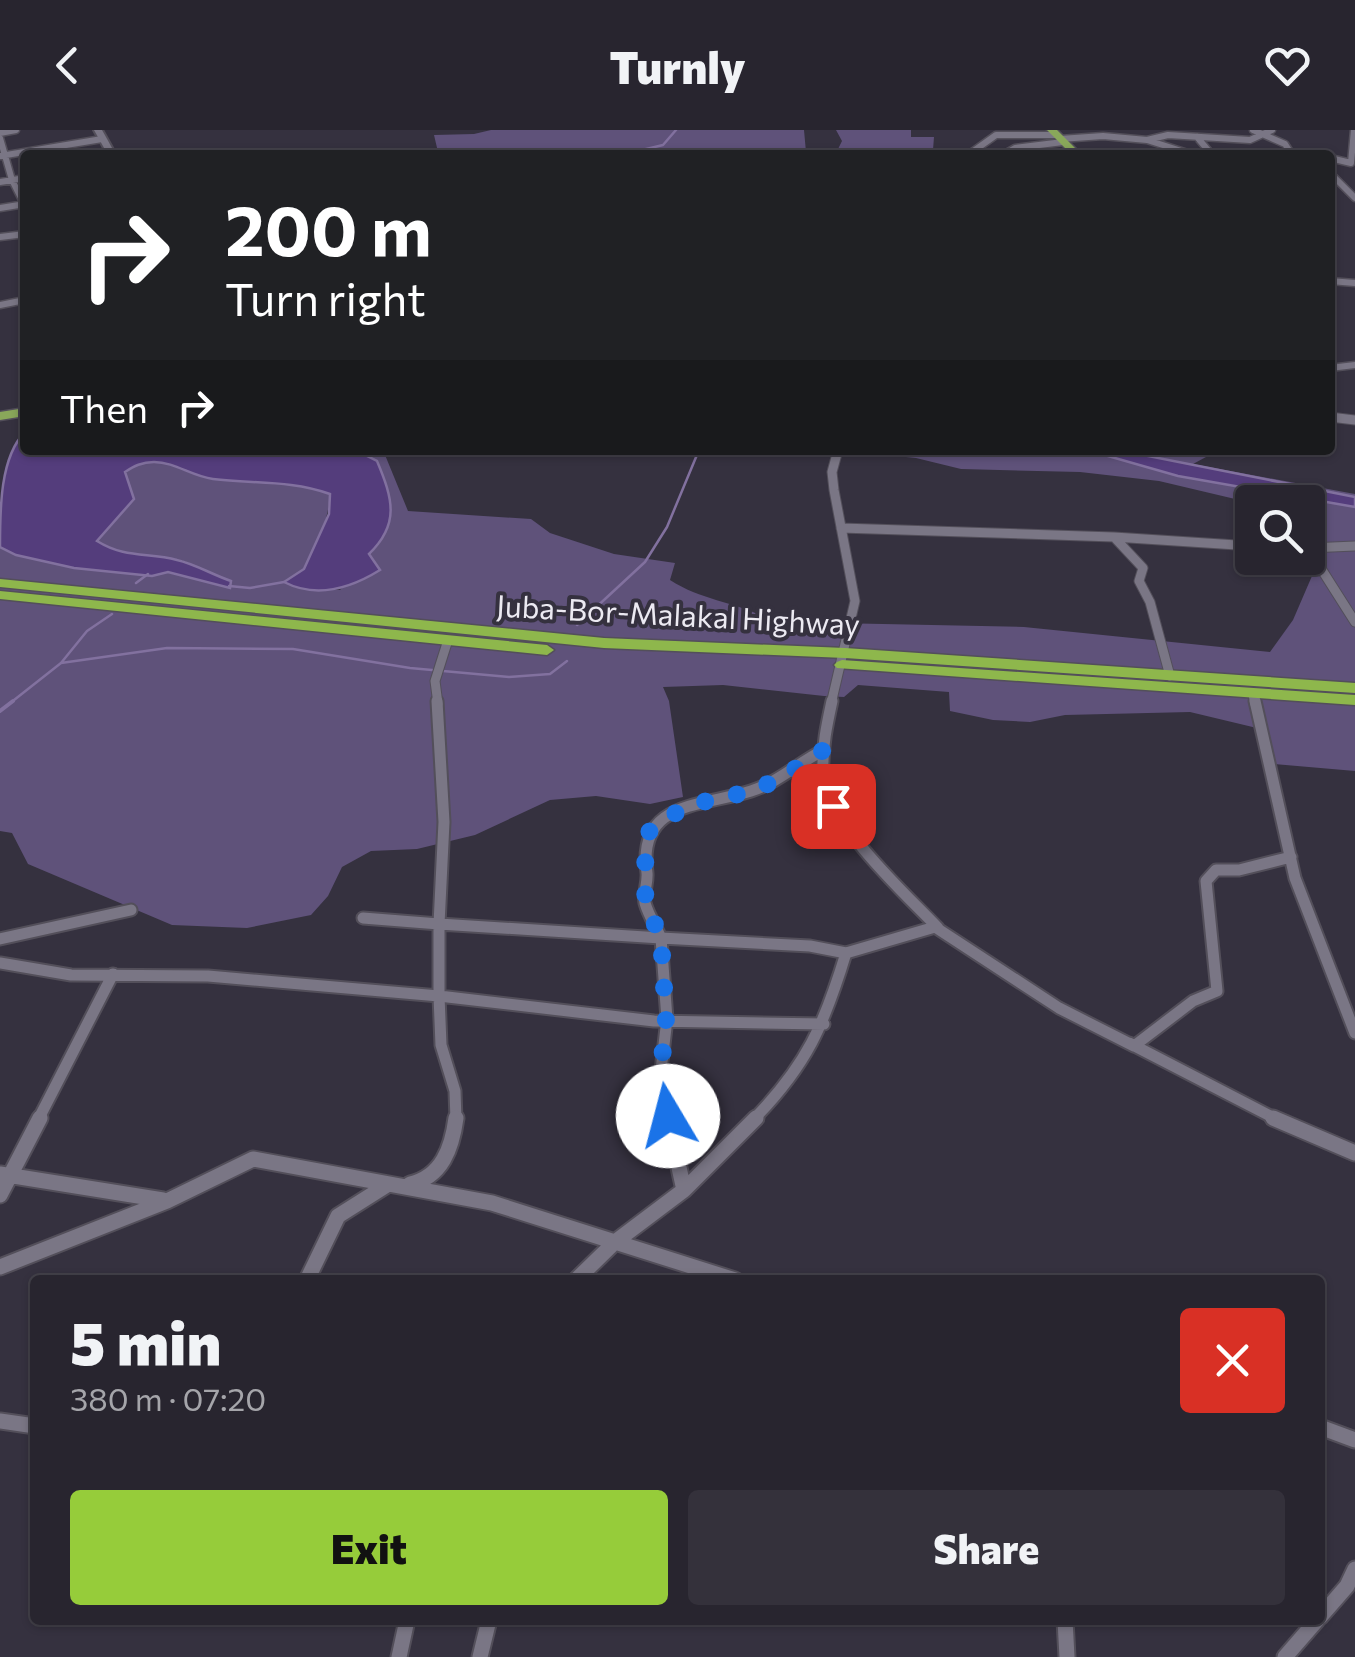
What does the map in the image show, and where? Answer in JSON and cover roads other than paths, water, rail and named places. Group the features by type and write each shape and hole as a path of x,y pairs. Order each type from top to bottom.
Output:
{"highway":[{"name":"Juba-Bor-Malakal Highway","path":"0,582 585,642 1355,700"},
{"name":"Juba-Bor-Malakal Highway","path":"0,595 446,643 843,659 1355,688"}],"street":[{"path":"16,130 0,136 3,155 20,195"},
{"path":"1254,130 1269,132 1289,150"},
{"path":"1353,163 1354,130"},
{"path":"1147,140 1158,135 1250,140 1269,132"},
{"path":"26,150 100,134"},
{"path":"975,150 996,135 1103,136 1147,140 1178,150"},
{"path":"1012,150 1058,136"},
{"path":"1197,137 1208,150"},
{"path":"0,182 20,179"},
{"path":"1335,180 1355,198"},
{"path":"837,455 832,472 855,601 824,750 823,776 833,806 908,900 959,946 1134,1046"},
{"path":"841,528 1235,545"},
{"path":"1114,537 1143,568 1139,582 1150,602 1170,676"},
{"path":"1325,547 1355,546"},
{"path":"1325,575 1355,622"},
{"path":"310,1275 338,1216 384,1185 420,1184 440,1170 457,1125 456,1095 442,1050 438,996 444,822 442,740 435,682 446,643"},
{"path":"1253,694 1291,857 1355,1033"},
{"path":"684,1190 660,1079 666,1019 661,938 644,900 648,882 643,846 651,828 689,805 752,791 790,774 804,760 824,750"},
{"path":"1134,1046 1194,1001 1216,991 1206,881 1216,870 1240,870 1291,857"},
{"path":"0,939 131,910"},
{"path":"364,918 810,946 846,953 935,926 1059,1008 1293,1128 1355,1152"},
{"path":"581,1275 614,1242 684,1190 788,1085 824,1024 846,953"},
{"path":"0,963 70,975 208,976 483,998 571,1013 824,1024"},
{"path":"0,1194 6,1174 112,974"},
{"path":"0,1267 167,1200 253,1159 492,1203 719,1275"},
{"path":"6,1174 167,1200"},
{"path":"0,1421 30,1425"},
{"path":"1325,1429 1355,1440"},
{"path":"1325,1611 1347,1586 1355,1568"},
{"path":"399,1657 406,1625"},
{"path":"480,1657 488,1625"},
{"path":"1065,1625 1067,1657"},
{"path":"1285,1657 1313,1625"}],"waterway":[{"path":"642,150 663,145 676,130"},
{"path":"577,625 645,562 667,527 697,455"},
{"path":"136,583 148,574"},
{"path":"229,586 250,588 284,582"},
{"path":"61,663 87,631 112,614"},
{"path":"61,663 167,648 293,649 410,668 509,677 550,674 567,661"},
{"path":"9,704 61,663"},
{"path":"0,711 13,701"}]}
